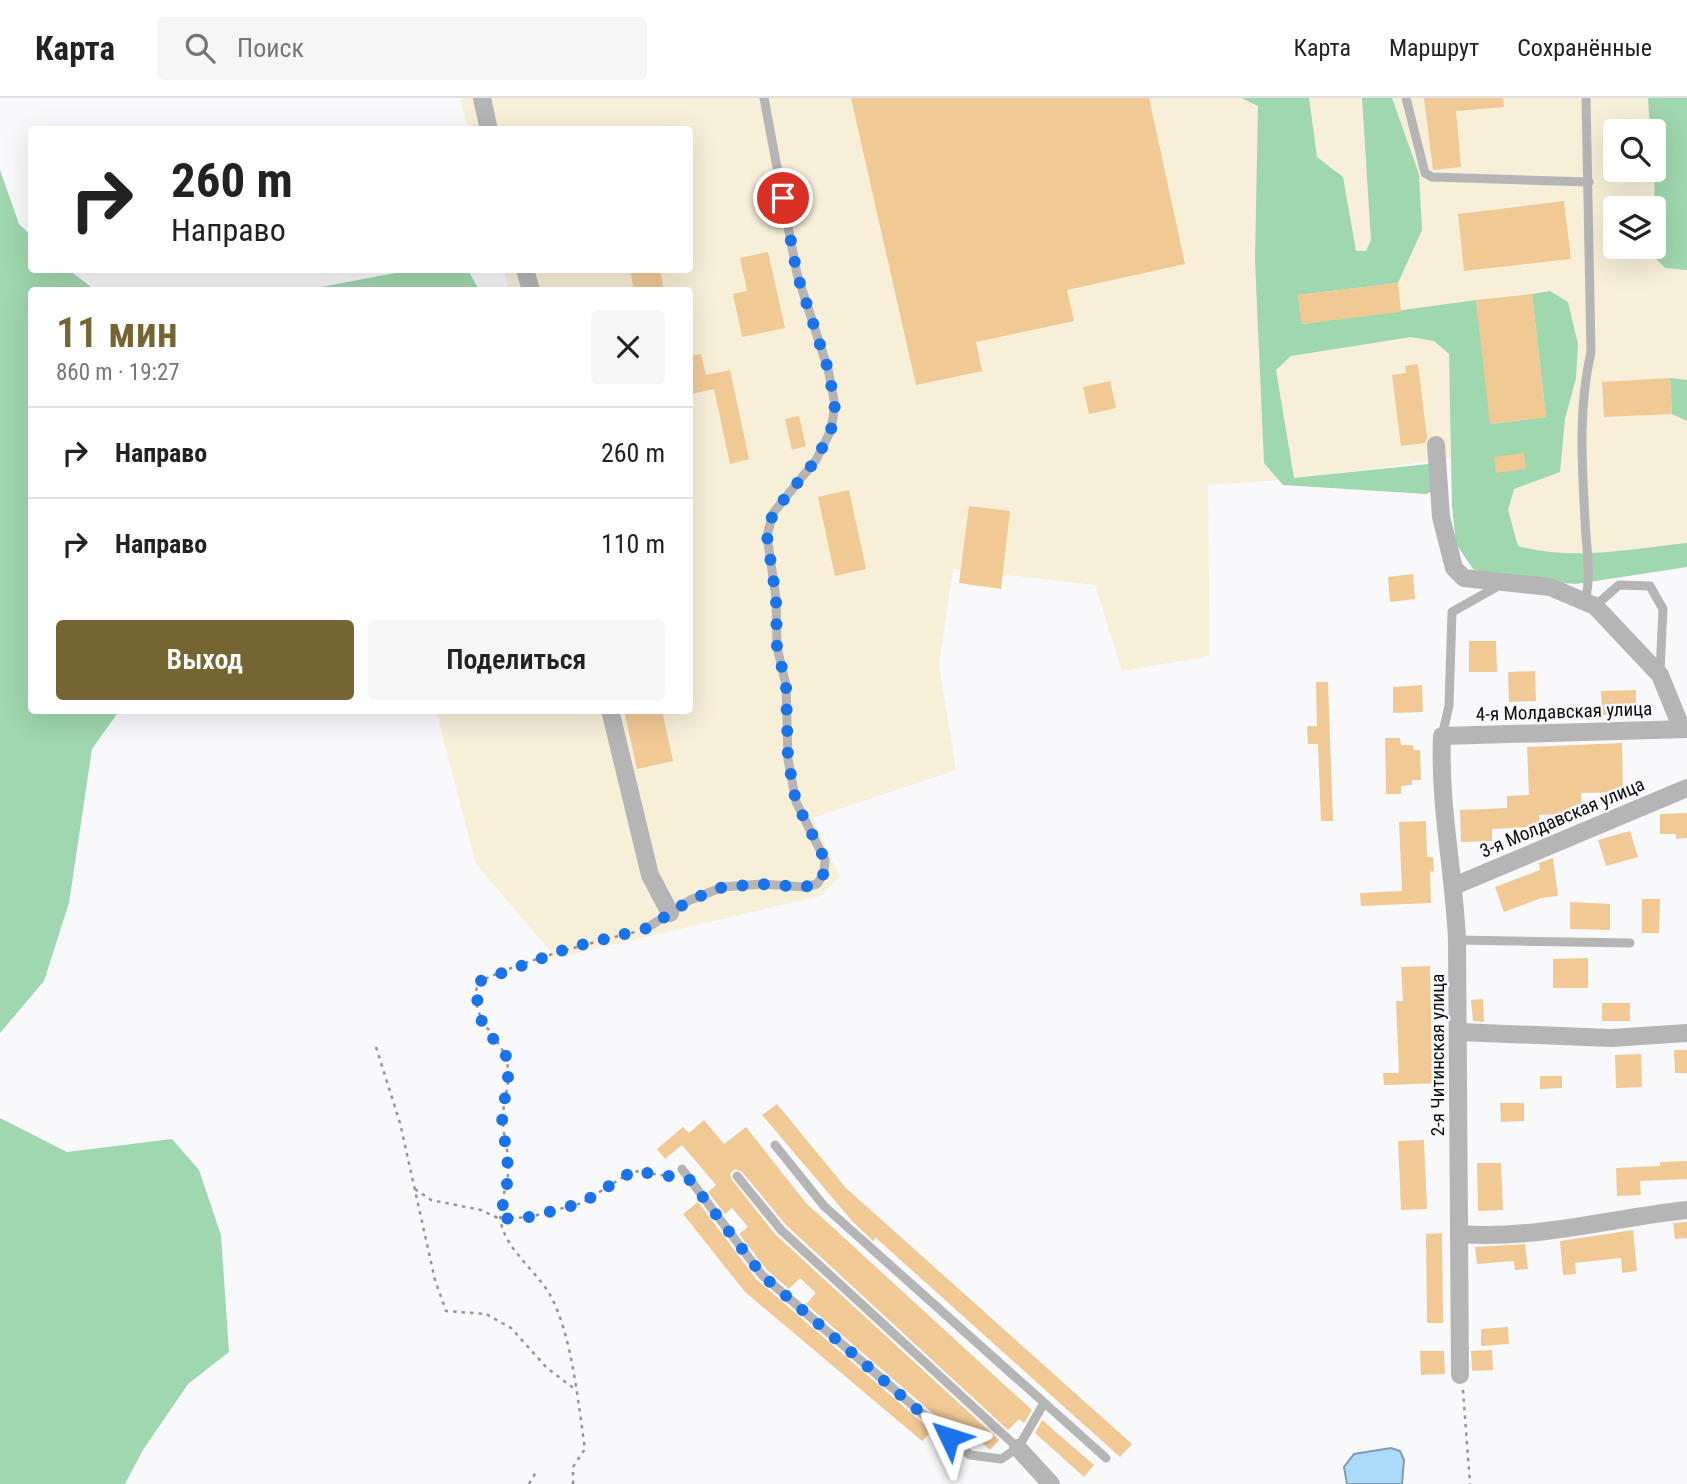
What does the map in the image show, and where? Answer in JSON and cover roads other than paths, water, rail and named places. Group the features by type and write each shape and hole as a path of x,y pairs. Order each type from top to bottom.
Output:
{"street":[{"path":"482,98 488,126"},
{"path":"1436,445 1441,517 1454,568 1464,578 1550,587 1590,604 1660,676 1684,728"},
{"path":"611,714 650,875 670,913"},
{"name":"4-я Молдавская улица","path":"1442,736 1684,728"},
{"name":"2-я Читинская улица","path":"1442,736 1444,815 1454,886 1457,940 1460,1375"},
{"name":"3-я Молдавская улица","path":"1454,886 1687,788"},
{"path":"1459,1032 1611,1038 1687,1032"},
{"path":"1459,1234 1493,1237 1546,1232 1687,1210"},
{"path":"1018,1448 1051,1484"}],"lane":[{"path":"648,928 690,900 723,887 762,884 804,887 817,884 824,873 825,860 796,802 788,759 786,685 777,647 776,598 767,536 773,513 816,460 831,430 835,405 828,369 797,274 764,98"},
{"path":"1406,98 1414,117 1425,173 1432,177 1589,182"},
{"path":"1586,98 1591,352 1582,389 1582,467 1590,604"},
{"path":"1442,736 1449,706 1452,612 1502,584"},
{"path":"1590,604 1619,585 1650,586 1663,609 1660,676"},
{"path":"1457,940 1630,943"},
{"path":"775,1145 824,1206 1106,1458"},
{"path":"682,1169 762,1275 970,1455 1001,1459 1018,1448 1044,1403"},
{"path":"737,1176 781,1230 1018,1448"}],"water":[{"path":"1391,1448 1400,1451 1404,1460 1402,1484 1347,1484 1344,1467 1354,1454"}]}
